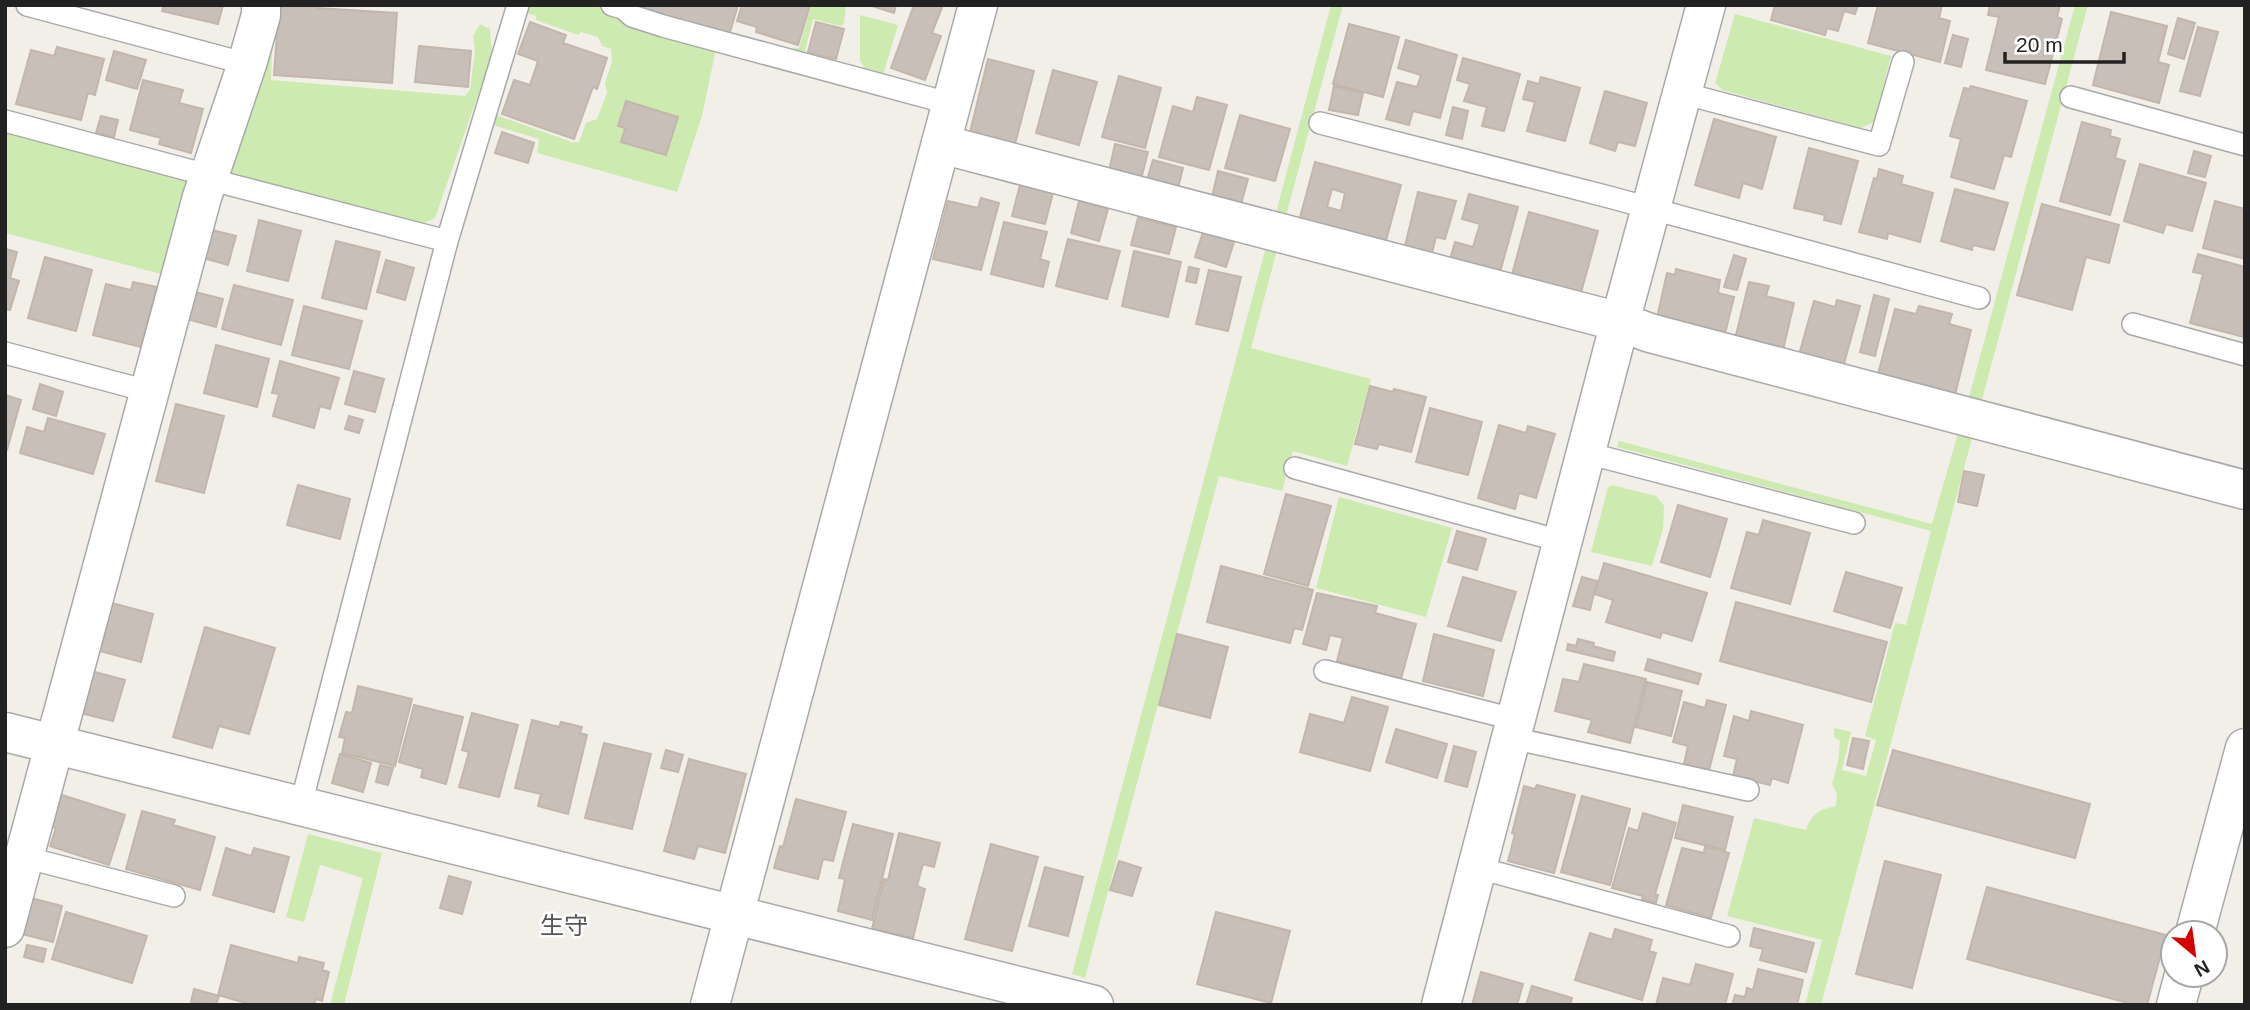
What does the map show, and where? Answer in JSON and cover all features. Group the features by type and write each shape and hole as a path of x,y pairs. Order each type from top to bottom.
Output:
{"street":[{"path":"5,928 208,179 247,64 261,15 261,5"},
{"path":"710,1005 978,5"},
{"path":"1441,1005 1706,5"},
{"path":"941,144 2245,490"},
{"path":"5,732 301,804 734,916 1094,1005"},
{"path":"2199,919 2245,748"}],"lane":[{"path":"27,5 247,64"},
{"path":"301,804 447,241 518,5"},
{"path":"612,5 623,8 632,16 663,26 952,104"},
{"path":"1682,93 1880,145 1903,62"},
{"path":"2071,97 2245,145"},
{"path":"5,121 192,171 208,179 447,241"},
{"path":"1320,123 1979,298"},
{"path":"2133,324 2245,355"},
{"path":"5,353 150,392"},
{"path":"1587,453 1854,523"},
{"path":"1295,468 1564,541"},
{"path":"1325,671 1514,729 1748,790"},
{"path":"24,857 174,896"},
{"path":"1479,868 1729,936"}],"green space":[{"path":"526,5 592,5 716,49 702,116 677,192 537,153 539,139 493,125 496,115 572,142 579,142 586,123 597,119 607,93 605,83 612,61 611,49 602,46 598,37 581,32 578,35 536,20 536,16 524,12"},
{"path":"811,5 846,5 844,24 841,26 813,19 803,59 791,56 794,48 799,48"},
{"path":"1331,5 1343,5 1284,223 1274,220"},
{"path":"2075,5 2088,5 1979,411 1966,408"},
{"path":"1735,14 1891,56 1874,122 1861,128 1722,90 1715,83"},
{"path":"860,15 898,25 882,78 866,72 860,60"},
{"path":"480,24 490,29 492,55 435,218 420,225 228,176 267,48 272,50 271,80 465,96 470,90 475,50 473,36"},
{"path":"5,132 190,181 165,275 5,233"},
{"path":"1268,239 1279,243 1251,348 1371,379 1347,466 1293,451 1282,491 1219,476 1085,978 1072,974"},
{"path":"1961,423 1975,427 1821,1005 1805,1005 1822,940 1727,916 1754,818 1806,830 1817,813 1836,806 1837,794 1832,784 1840,741 1834,737 1834,728 1851,732 1842,770 1866,776 1876,740 1865,736 1895,623 1906,625 1931,531 1617,447 1619,441 1932,524"},
{"path":"1612,485 1656,496 1664,506 1663,529 1652,566 1591,552 1608,487"},
{"path":"1339,497 1452,528 1426,617 1316,588"},
{"path":"308,834 382,853 344,1005 330,1005 363,878 320,865 304,922 286,917"}],"building":[{"path":"164,5 223,5 218,24 162,11"},
{"path":"279,5 317,5 317,8 397,13 392,83 274,75"},
{"path":"633,5 738,5 728,39"},
{"path":"742,5 810,5 798,45 756,32 757,27 737,21"},
{"path":"869,5 896,5 894,13"},
{"path":"914,5 943,5 932,33 941,36 925,80 891,68"},
{"path":"1775,5 1858,5 1855,14 1844,11 1838,31 1827,28 1825,35 1771,20"},
{"path":"1878,5 1942,5 1939,18 1950,21 1940,62 1868,43"},
{"path":"1990,5 2060,5 2057,17 2062,19 2045,84 1986,70 1999,17 1988,15"},
{"path":"2111,12 2167,26 2158,62 2169,65 2159,103 2093,85"},
{"path":"2178,18 2195,23 2184,59 2168,54"},
{"path":"530,22 566,35 563,43 607,58 597,89 593,87 574,139 502,114 514,80 530,85 538,61 518,54"},
{"path":"816,22 844,29 836,59 808,52"},
{"path":"1349,24 1399,37 1383,97 1333,84"},
{"path":"2198,27 2218,32 2200,96 2180,91"},
{"path":"1953,35 1968,39 1961,67 1945,63"},
{"path":"1406,40 1457,55 1440,118 1413,111 1409,125 1386,119 1397,82 1417,87 1421,75 1398,68"},
{"path":"419,46 471,51 468,87 415,82"},
{"path":"57,47 104,59 95,95 88,93 81,120 16,104 31,50 54,56"},
{"path":"114,51 146,60 137,89 106,80"},
{"path":"1463,58 1520,74 1504,131 1482,126 1487,107 1464,101 1470,84 1457,80"},
{"path":"988,59 1034,71 1014,148 969,136"},
{"path":"1053,70 1097,82 1079,145 1036,133"},
{"path":"1119,76 1161,88 1145,148 1102,137"},
{"path":"1541,77 1580,88 1565,141 1527,131 1535,102 1523,99 1528,81 1539,84"},
{"path":"143,80 183,90 179,103 203,109 191,153 159,144 161,138 130,130"},
{"path":"1334,86 1363,93 1358,115 1329,110"},
{"path":"1971,86 2027,101 2011,157 2004,155 1994,189 1951,177 1961,139 1950,136 1964,88 1969,89"},
{"path":"1605,91 1647,103 1635,146 1618,142 1615,151 1590,143"},
{"path":"1197,97 1227,105 1209,170 1159,157 1173,106 1193,112"},
{"path":"626,101 678,117 666,155 621,142 625,128 618,126"},
{"path":"1453,107 1468,111 1462,139 1446,135"},
{"path":"1240,115 1290,129 1275,181 1225,168"},
{"path":"101,116 118,120 114,137 96,133"},
{"path":"1714,119 1776,137 1762,189 1743,183 1739,198 1695,185"},
{"path":"2082,122 2111,130 2110,136 2120,139 2115,158 2125,161 2110,215 2060,201"},
{"path":"502,132 534,143 528,163 495,153"},
{"path":"1115,144 1148,152 1140,183 1108,175"},
{"path":"1809,148 1858,161 1841,224 1824,220 1825,215 1794,208"},
{"path":"2194,151 2211,156 2205,177 2188,173"},
{"path":"1153,160 1183,168 1177,192 1146,183"},
{"path":"1315,162 1401,185 1384,248 1298,225","holes":["1332,189 1345,193 1341,211 1327,207"]},
{"path":"2140,164 2206,183 2192,231 2166,224 2163,233 2124,221"},
{"path":"1879,169 1903,176 1901,184 1933,193 1920,242 1888,233 1887,239 1859,232"},
{"path":"1218,171 1248,179 1240,208 1211,201"},
{"path":"1020,185 1053,193 1045,224 1012,216"},
{"path":"1955,189 2008,203 1994,250 1973,245 1972,250 1941,241"},
{"path":"1418,192 1456,201 1445,239 1436,237 1431,257 1404,250"},
{"path":"1469,194 1518,207 1499,276 1449,263 1455,242 1473,247 1480,224 1462,219"},
{"path":"981,198 999,203 981,270 933,259 948,201 978,208"},
{"path":"1079,201 1108,209 1099,241 1071,233"},
{"path":"2215,201 2245,209 2245,259 2203,248"},
{"path":"2042,204 2119,225 2109,263 2086,257 2072,310 2017,295"},
{"path":"1529,212 1598,231 1579,300 1510,282"},
{"path":"1138,218 1176,227 1169,254 1131,245"},
{"path":"259,220 301,231 288,281 247,271"},
{"path":"1004,222 1047,232 1040,259 1049,262 1043,287 991,274"},
{"path":"208,229 236,236 228,265 200,257"},
{"path":"1203,232 1234,242 1226,267 1195,257"},
{"path":"1068,239 1120,251 1107,299 1056,286"},
{"path":"336,241 380,252 366,309 322,298"},
{"path":"5,249 17,252 10,278 19,281 10,310 5,309"},
{"path":"1134,251 1181,262 1168,317 1122,306"},
{"path":"2198,254 2245,267 2244,337 2190,323 2203,274 2193,272"},
{"path":"1734,255 1746,259 1737,290 1724,287"},
{"path":"45,257 92,270 76,331 28,318"},
{"path":"386,260 414,268 405,300 377,292"},
{"path":"1189,267 1199,269 1196,283 1186,281"},
{"path":"1676,269 1720,280 1718,293 1734,297 1724,338 1656,322 1667,273 1675,275"},
{"path":"1209,270 1241,277 1228,331 1196,324"},
{"path":"133,282 157,287 141,347 93,335 106,284 131,290"},
{"path":"1749,282 1769,286 1766,296 1794,303 1783,350 1735,339"},
{"path":"234,285 293,300 281,345 222,329"},
{"path":"195,292 223,299 216,327 187,319"},
{"path":"1874,295 1889,299 1875,356 1860,352"},
{"path":"1837,300 1860,306 1843,367 1799,355 1814,301 1835,307"},
{"path":"304,306 362,321 349,369 292,355"},
{"path":"1919,306 1952,314 1949,324 1971,330 1955,395 1878,374 1895,309 1916,314"},
{"path":"216,345 269,359 257,407 204,393"},
{"path":"280,361 339,378 330,409 320,406 314,428 273,416 279,394 272,393"},
{"path":"354,371 384,379 375,412 345,404"},
{"path":"40,384 63,392 56,416 33,409"},
{"path":"1370,386 1426,397 1411,452 1379,444 1377,449 1355,444"},
{"path":"5,395 21,400 7,450 5,450"},
{"path":"176,404 224,416 204,493 156,481"},
{"path":"1430,408 1482,422 1468,475 1416,462"},
{"path":"349,416 363,420 359,433 345,429"},
{"path":"48,418 105,434 93,474 20,453 27,427 44,432"},
{"path":"1499,425 1526,433 1528,426 1555,434 1536,498 1519,493 1515,509 1478,498"},
{"path":"1964,471 1984,475 1977,506 1958,502"},
{"path":"298,485 350,499 340,539 287,525"},
{"path":"1286,494 1331,506 1308,586 1264,574"},
{"path":"1678,505 1727,519 1710,577 1661,562"},
{"path":"1763,520 1810,533 1790,604 1731,588 1747,532 1759,535"},
{"path":"1457,531 1486,539 1477,570 1448,562"},
{"path":"1604,563 1707,593 1692,641 1662,632 1660,638 1606,622 1613,600 1595,594"},
{"path":"1221,566 1313,590 1302,630 1294,628 1290,643 1207,622"},
{"path":"1846,572 1902,588 1890,628 1834,611"},
{"path":"1463,577 1516,592 1501,641 1448,626"},
{"path":"1582,577 1597,581 1590,610 1573,606"},
{"path":"1317,593 1377,606 1375,613 1416,624 1401,679 1337,661 1343,638 1330,635 1326,650 1303,644"},
{"path":"1736,602 1887,642 1871,702 1720,661"},
{"path":"112,603 153,614 141,662 100,651"},
{"path":"205,627 275,648 249,734 219,726 212,748 173,737"},
{"path":"1177,634 1228,647 1210,718 1159,705"},
{"path":"1434,634 1494,650 1483,696 1423,681"},
{"path":"1578,639 1615,652 1613,661 1567,650 1568,644 1576,646"},
{"path":"1648,659 1701,674 1698,684 1645,670"},
{"path":"1584,664 1646,679 1630,743 1588,732 1592,720 1555,711 1563,679 1579,682"},
{"path":"91,671 125,680 113,721 80,713"},
{"path":"1647,682 1682,691 1671,736 1636,727"},
{"path":"358,686 412,699 395,766 342,753 345,738 339,737 346,712 352,713"},
{"path":"1352,697 1388,707 1370,771 1300,752 1310,714 1344,723"},
{"path":"1707,700 1726,705 1709,770 1684,764 1688,746 1673,742 1684,702 1705,708"},
{"path":"414,705 463,717 446,784 421,777 423,769 399,762"},
{"path":"1751,711 1803,725 1788,783 1772,778 1770,785 1733,776 1737,759 1724,756 1734,716 1749,721"},
{"path":"472,713 518,725 499,797 459,787 469,752 462,750"},
{"path":"532,720 559,727 561,722 582,727 580,733 587,735 568,814 538,806 541,794 515,788"},
{"path":"1396,729 1447,744 1437,778 1386,762"},
{"path":"1853,738 1869,741 1863,769 1847,765"},
{"path":"604,743 651,754 632,829 585,818"},
{"path":"1454,746 1476,752 1467,787 1445,781"},
{"path":"666,750 683,755 678,772 661,768"},
{"path":"1893,750 2090,804 2075,858 1877,805"},
{"path":"340,754 371,763 363,792 332,783"},
{"path":"689,759 746,774 725,853 698,846 694,859 664,851"},
{"path":"380,765 393,768 388,785 376,782"},
{"path":"1537,785 1575,795 1554,873 1508,861 1524,786 1535,789"},
{"path":"62,795 125,815 109,865 50,846 56,828 52,827"},
{"path":"1582,796 1630,809 1610,885 1561,872"},
{"path":"796,799 846,812 833,861 823,859 818,879 774,868 780,846 783,847"},
{"path":"1683,805 1733,817 1725,850 1675,838"},
{"path":"142,811 175,820 173,825 215,837 200,890 126,869"},
{"path":"1643,813 1676,823 1655,894 1658,895 1656,903 1642,899 1643,896 1612,888 1629,828 1638,831"},
{"path":"853,824 893,834 872,920 838,911 845,879 839,878"},
{"path":"899,833 940,843 934,867 923,864 917,886 925,889 913,938 872,929 884,879 888,880"},
{"path":"991,844 1038,857 1012,951 965,939"},
{"path":"1705,847 1729,853 1711,918 1666,905 1682,848 1704,853"},
{"path":"226,848 251,856 254,848 289,857 274,912 213,895"},
{"path":"1119,861 1141,868 1132,896 1110,890"},
{"path":"1885,861 1941,875 1912,988 1856,974"},
{"path":"1045,867 1083,877 1068,936 1029,926"},
{"path":"449,876 471,882 462,914 440,908"},
{"path":"1987,887 2159,933 2159,961 2147,1005 2135,1005 1967,959"},
{"path":"31,898 62,906 53,942 22,934"},
{"path":"66,912 147,936 132,983 52,959"},
{"path":"1216,912 1290,931 1271,1003 1197,984"},
{"path":"1754,928 1814,943 1806,972 1760,960 1763,949 1750,946"},
{"path":"1615,929 1652,940 1649,951 1656,953 1642,1000 1575,980 1590,933 1612,940"},
{"path":"27,945 46,949 43,962 24,957"},
{"path":"231,945 298,963 299,957 324,963 322,970 329,972 322,1001 316,999 314,1005 253,1005 218,995"},
{"path":"1696,964 1733,974 1725,1005 1656,1005 1663,978 1690,985"},
{"path":"1758,969 1803,980 1797,1005 1732,1005 1735,995 1745,997 1747,988 1753,990"},
{"path":"1481,972 1523,984 1517,1005 1472,1005"},
{"path":"1532,986 1572,998 1570,1005 1526,1005"},
{"path":"194,989 219,996 216,1005 191,1002"}],"district":[{"name":"生守","path":"564,925"}]}
